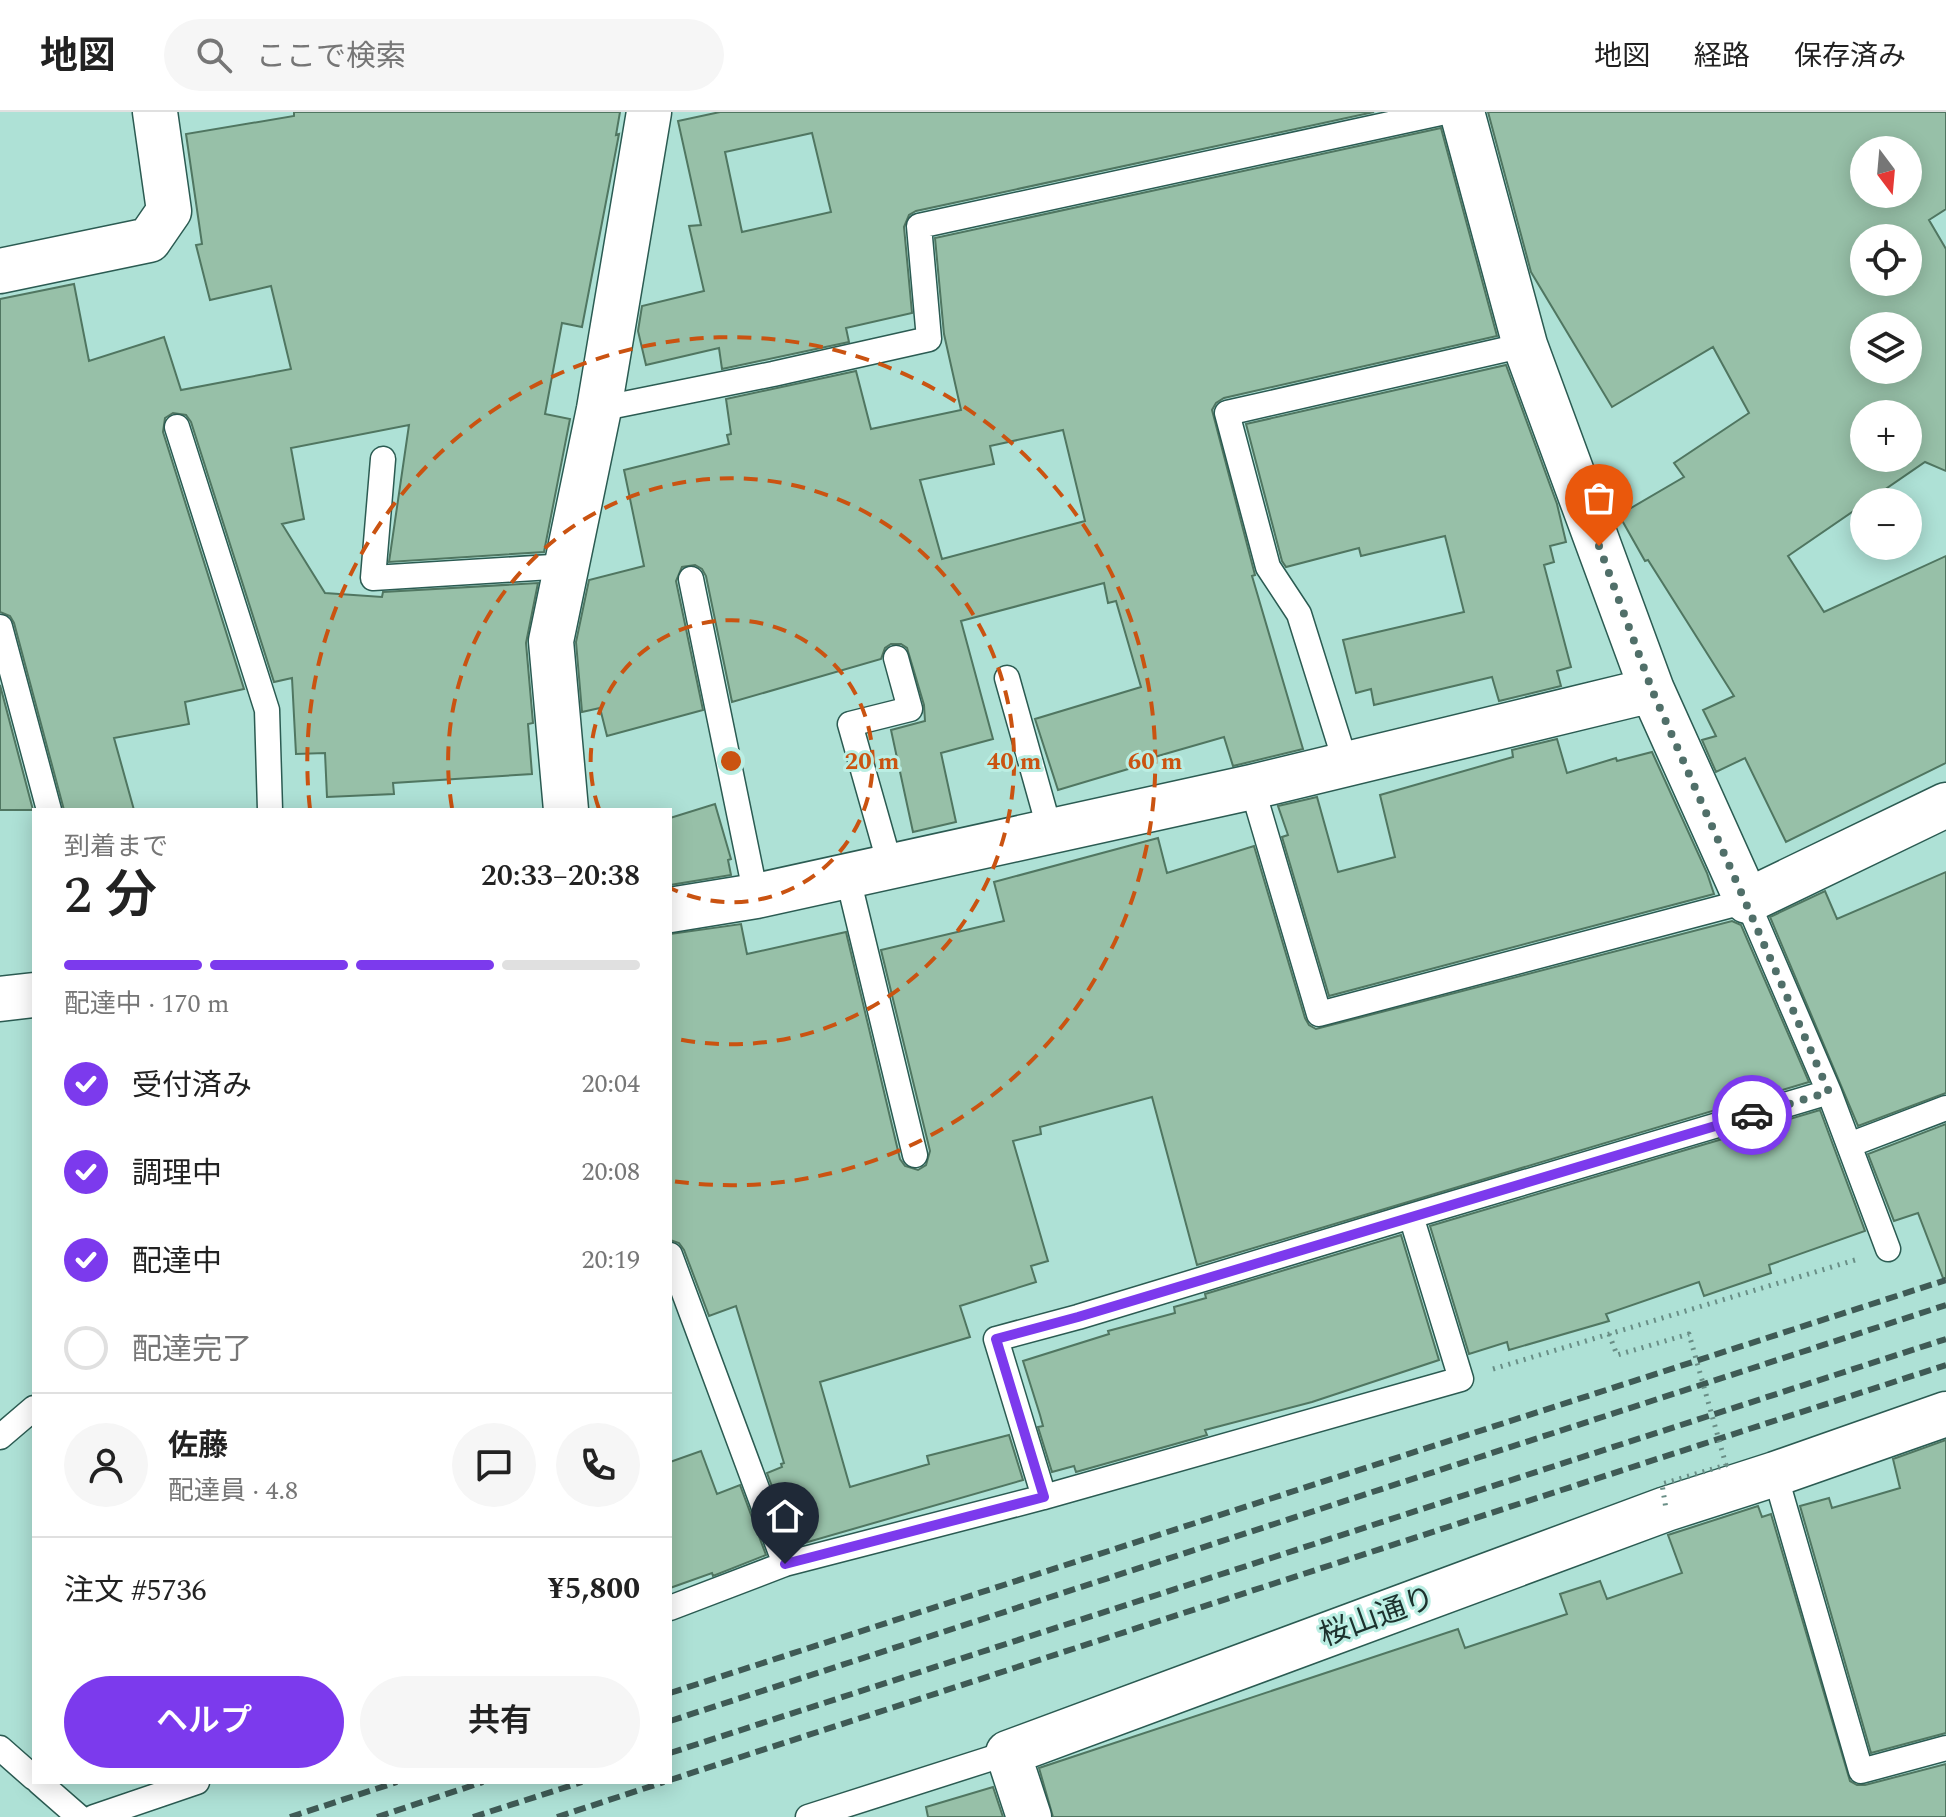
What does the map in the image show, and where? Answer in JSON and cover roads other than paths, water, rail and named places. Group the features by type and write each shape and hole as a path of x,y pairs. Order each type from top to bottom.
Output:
{"street":[{"path":"0,271 149,240 169,211 155,112"},
{"path":"566,808 551,641 599,409 649,112"},
{"path":"1462,112 1525,345 1652,690 1747,901 1946,805"},
{"path":"672,910 756,896 1252,787 1652,690"},
{"path":"0,999 32,995"},
{"name":"桜山通り","path":"1008,1753 1666,1509 1946,1414"},
{"path":"1008,1753 1029,1817"}],"lane":[{"path":"599,409 929,339 919,226 1445,112"},
{"path":"1346,764 1299,614 1268,567 1227,413 1525,345"},
{"path":"177,427 267,710 270,808"},
{"path":"383,459 373,578 567,566"},
{"path":"691,579 756,896"},
{"path":"0,627 48,808"},
{"path":"890,865 850,724 910,709 896,658"},
{"path":"1007,678 1050,831"},
{"path":"1252,787 1319,1014 1747,901 1829,1092 1888,1249"},
{"path":"847,874 915,1155"},
{"path":"1044,1497 996,1339 1829,1092"},
{"path":"1849,1145 1946,1108"},
{"path":"672,1607 785,1564 1044,1497 1461,1379 1411,1216"},
{"path":"672,1260 785,1564"},
{"path":"0,1437 32,1410"},
{"path":"1775,1474 1861,1771 1946,1748"},
{"path":"0,1748 32,1776"},
{"name":"桜山通り","path":"808,1817 1008,1753"},
{"path":"41,1784 79,1817"},
{"path":"94,1817 191,1784"}],"railway":[{"path":"672,1692 1946,1280"},
{"path":"672,1720 1946,1305"},
{"path":"672,1752 1946,1339"},
{"path":"672,1779 1946,1365"},
{"path":"290,1817 391,1784"},
{"path":"377,1817 477,1784"},
{"path":"473,1817 576,1784"},
{"path":"557,1817 658,1784"}]}
